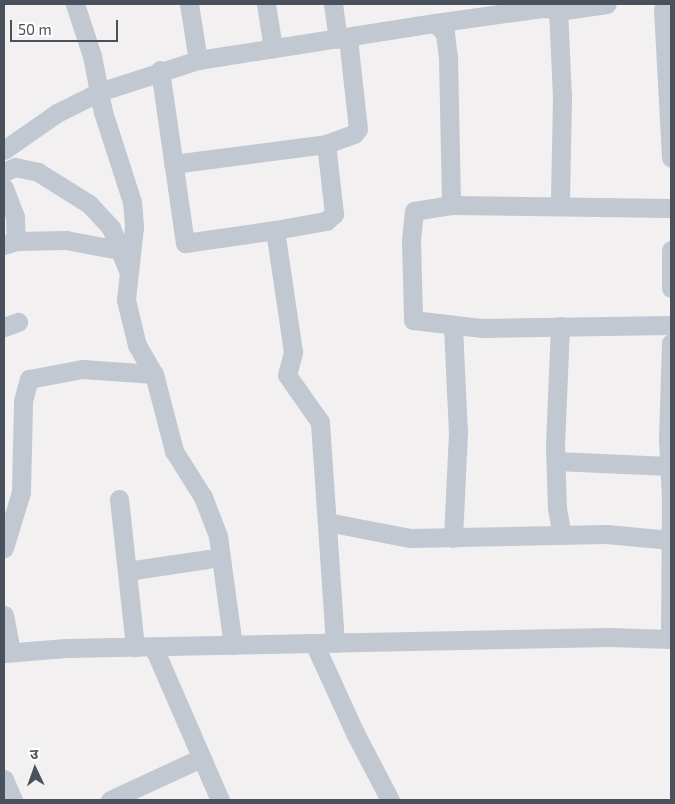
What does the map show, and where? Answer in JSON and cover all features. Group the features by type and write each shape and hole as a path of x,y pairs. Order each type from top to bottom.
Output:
{"street":[{"path":"75,4 132,202 134,227 126,300 137,345 154,374 174,451 203,497 218,536 233,645"},
{"path":"189,4 198,60"},
{"path":"266,4 274,48"},
{"path":"173,164 326,144 354,134 358,129 344,39 333,4"},
{"path":"4,150 57,113 99,92 160,70 198,60 344,39 435,22 542,8 558,9 607,4"},
{"path":"662,7 671,158"},
{"path":"558,9 562,96 560,204"},
{"path":"435,22 445,32 448,57 452,205"},
{"path":"160,70 185,243 275,230 326,220 334,214 326,144"},
{"path":"4,172 15,167 38,172 59,183 90,204 110,228 129,271"},
{"path":"4,188 15,217 10,243 66,240 119,250"},
{"path":"671,208 560,204 452,205 414,210 411,300 413,320 453,326 671,325"},
{"path":"275,230 293,352 287,375 320,422 335,643"},
{"path":"671,250 671,288"},
{"path":"452,538 458,441 453,326"},
{"path":"560,326 556,462 557,508 562,534"},
{"path":"4,615 8,652 144,647 609,637 671,639 669,466 671,343"},
{"path":"4,548 21,492 23,401 29,379 82,369 154,374"},
{"path":"556,462 669,466"},
{"path":"119,499 127,571 144,647 201,758 220,800"},
{"path":"327,522 410,538 606,534 671,540"},
{"path":"127,571 207,559"},
{"path":"314,643 355,734 390,800"},
{"path":"110,800 201,758"},
{"path":"4,779 14,800"}]}
